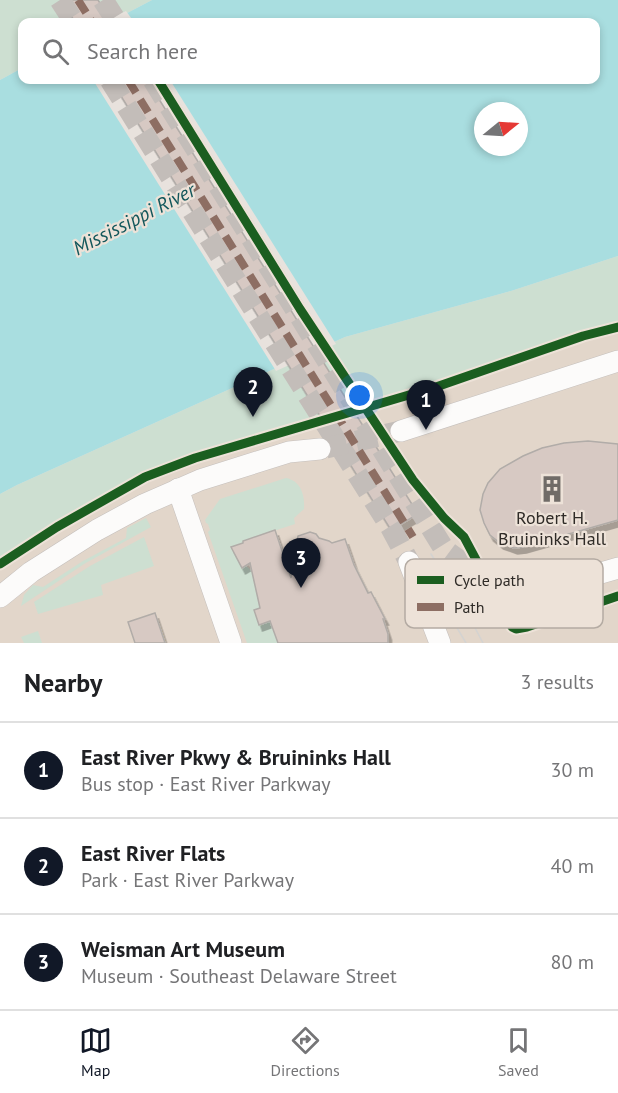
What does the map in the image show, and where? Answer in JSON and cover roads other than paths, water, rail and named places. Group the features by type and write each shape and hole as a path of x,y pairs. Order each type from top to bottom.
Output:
{"street":[{"path":"401,431 618,361"},
{"path":"0,597 31,572 140,506 200,480 290,452 320,449"},
{"path":"178,489 231,643"},
{"path":"603,572 618,568"},
{"path":"434,628 440,643"}],"water":[{"name":"Mississippi River","path":"152,0 618,0 618,256 511,291 345,337 0,494 0,80 18,70 18,84 600,84 600,18 118,18"}],"tunnel":[{"path":"60,0 71,18"},
{"path":"103,0 114,18"},
{"path":"113,84 391,528 407,559"},
{"path":"155,84 444,549 458,559"},
{"path":"326,448 401,431"}],"tram line":[{"path":"431,554 434,559"},
{"path":"457,628 466,643"},
{"path":"475,628 483,643"}],"place":[{"name":"East River Flats","path":"253,417"},
{"name":"East River Pkwy & Bruininks Hall","path":"426,430"},
{"name":"Robert H. Bruininks Hall","path":"552,489"},
{"name":"Weisman Art Museum","path":"301,588"}]}
